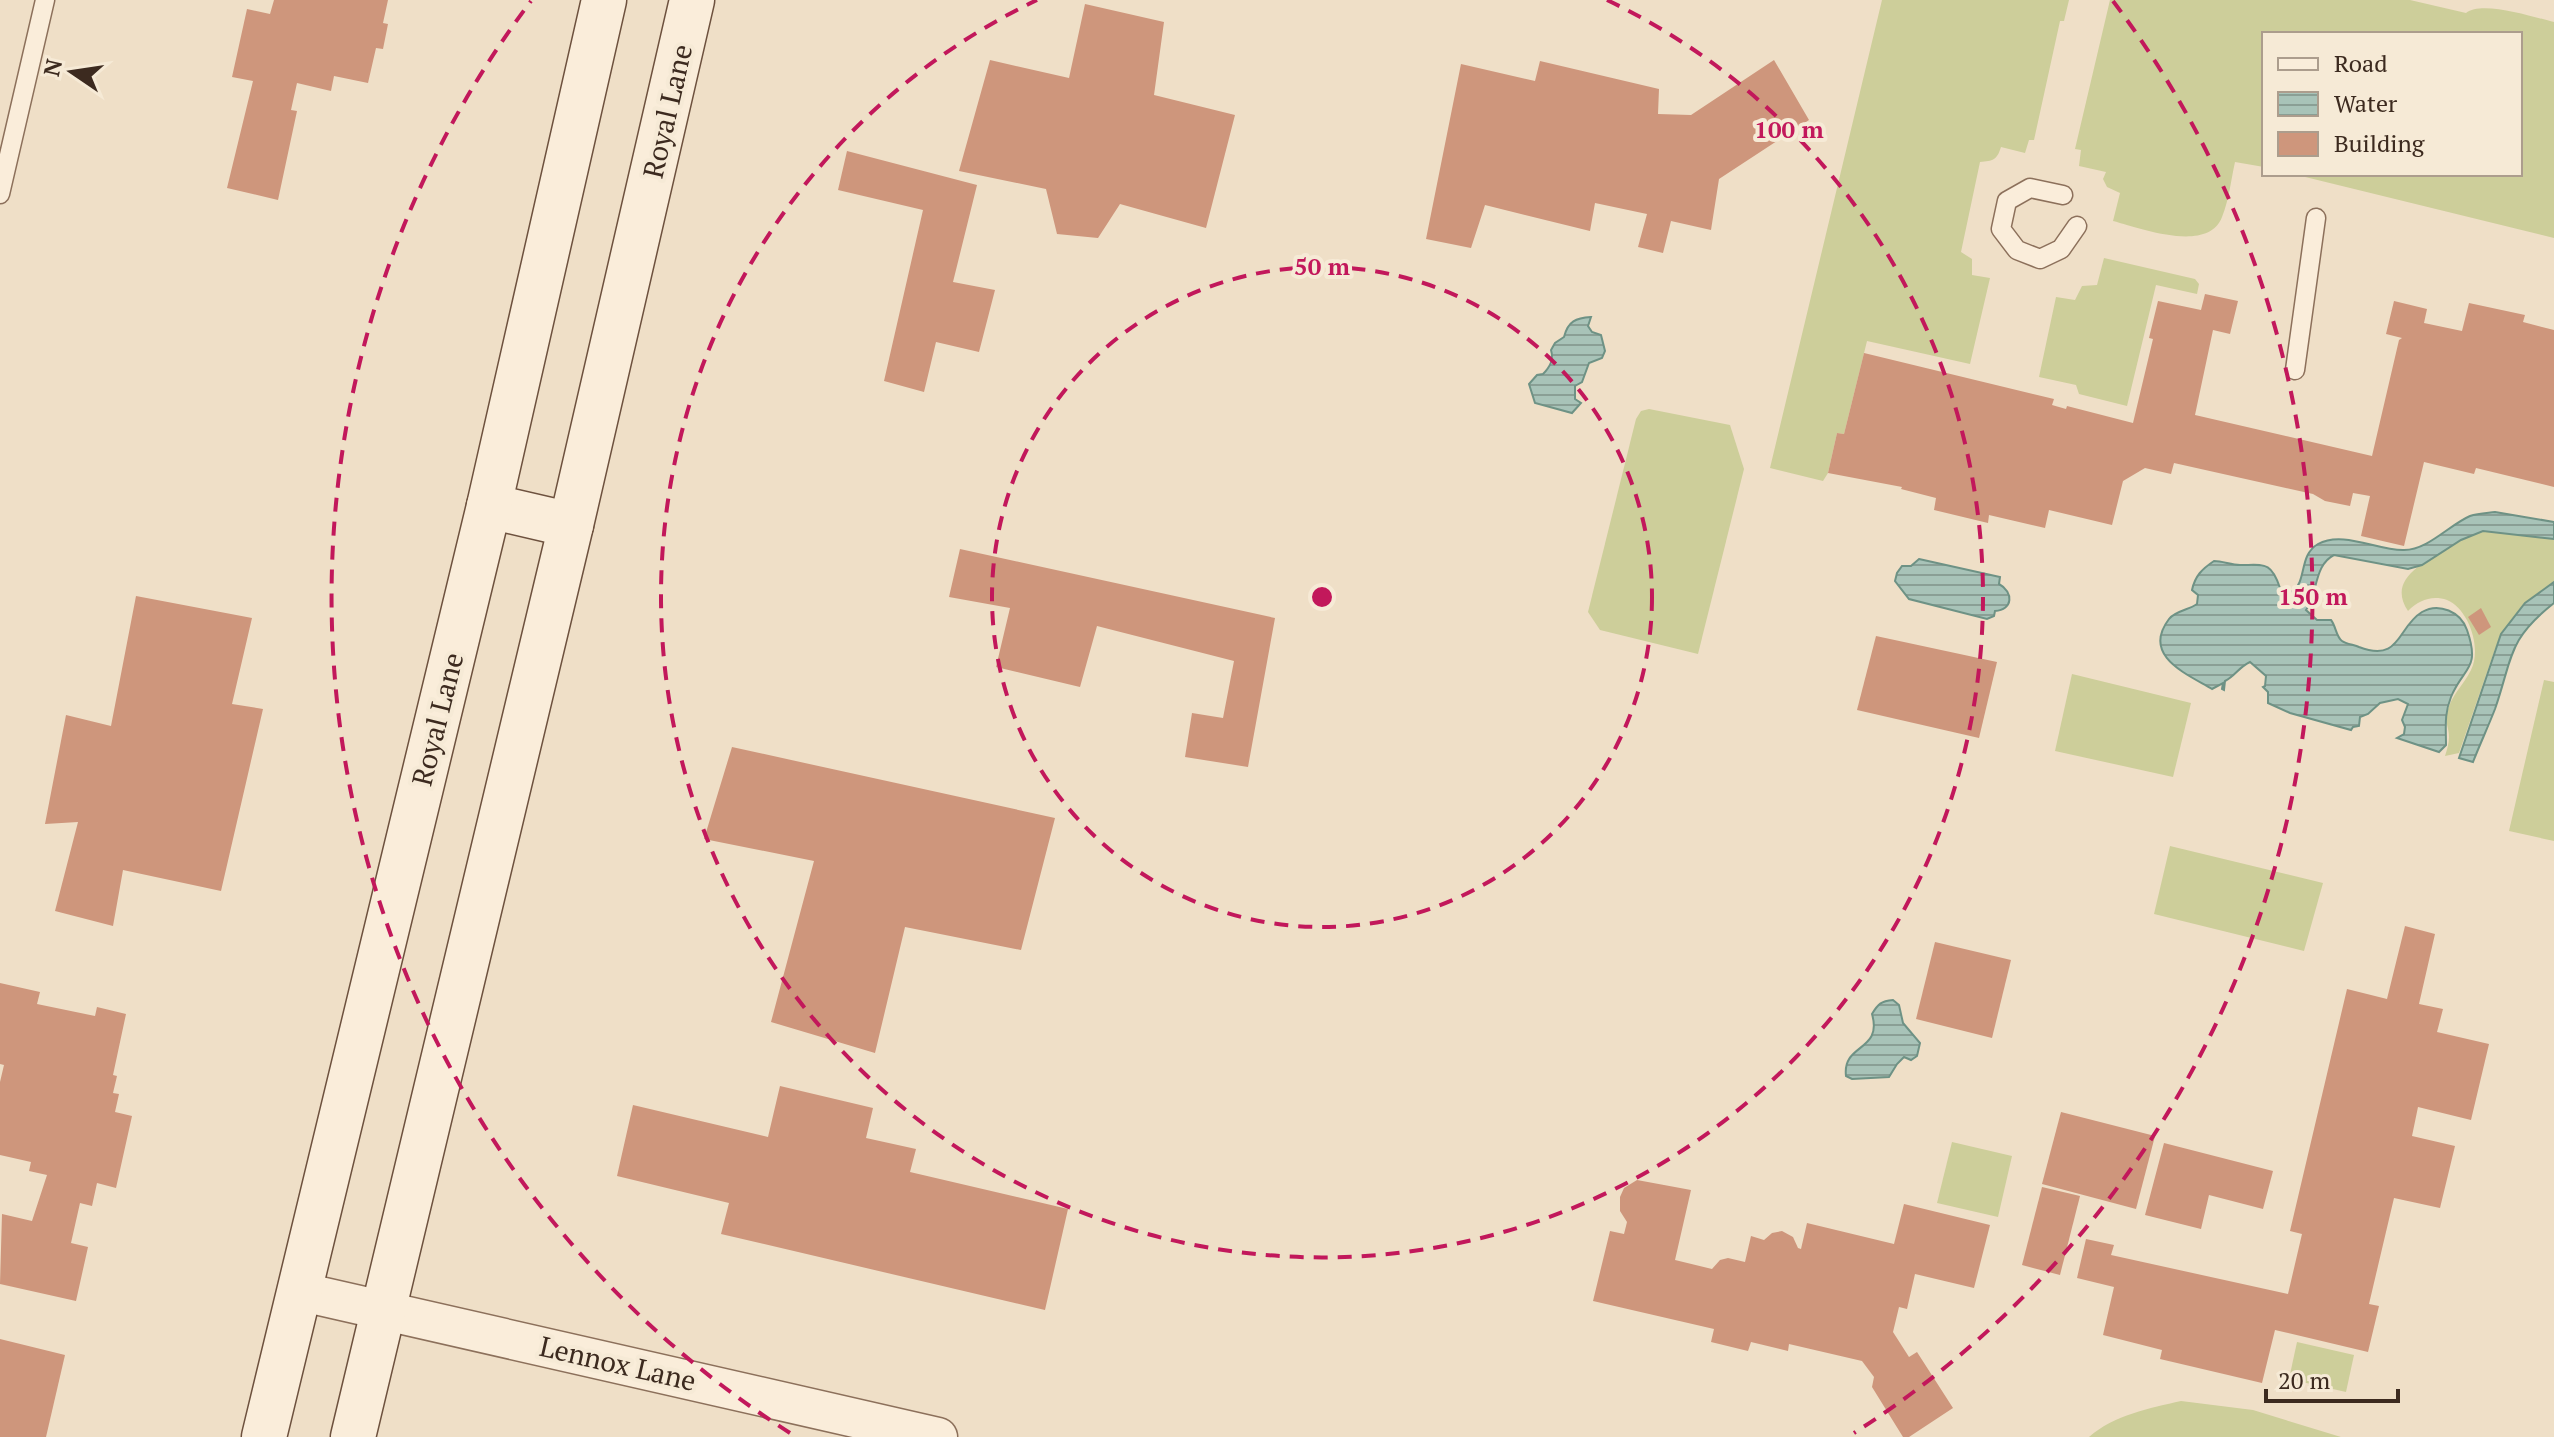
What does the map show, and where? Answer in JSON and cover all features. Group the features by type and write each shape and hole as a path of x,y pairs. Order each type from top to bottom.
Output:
{"main road":[{"name":"Royal Lane","path":"264,1437 489,506 604,0"},
{"name":"Royal Lane","path":"353,1437 571,525 692,0"},
{"path":"489,506 571,525"}],"street":[{"name":"Lennox Lane","path":"298,1291 938,1437"}],"lane":[{"path":"0,194 45,0"},
{"path":"2063,195 2030,188 2007,201 2001,229 2017,250 2040,259 2061,249 2077,226"},
{"path":"2295,370 2316,218"}],"green space":[{"path":"1882,0 2069,0 2064,21 2060,21 2034,140 2029,140 2025,153 2001,147 1994,159 1980,162 1961,252 1972,259 1972,275 1990,278 1970,364 1867,341 1844,434 1837,433 1828,473 1823,481 1770,468"},
{"path":"2110,0 2410,0 2466,13 2474,9 2495,9 2554,22 2554,238 2301,176 2522,176 2522,32 2262,32 2262,167 2235,162 2222,217 2214,228 2203,234 2172,236 2113,221 2120,193 2107,187 2103,179 2106,172 2079,166 2081,150 2075,149"},
{"path":"2104,258 2195,279 2199,284 2197,294 2156,285 2127,406 2079,394 2076,385 2039,377 2056,297 2075,300 2082,286 2097,285"},
{"path":"1649,409 1730,425 1744,469 1698,654 1600,630 1588,612 1636,419 1641,411"},
{"path":"2492,530 2554,539 2554,582 2518,611 2495,649 2459,753 2445,756 2449,739 2447,713 2471,670 2474,641 2467,621 2455,605 2436,598 2417,604 2408,611 2402,590 2410,574 2427,561 2468,537"},
{"path":"2072,674 2191,703 2173,777 2055,751"},
{"path":"2544,680 2554,682 2554,841 2509,831"},
{"path":"2170,846 2323,883 2304,951 2154,914"},
{"path":"1952,1142 2012,1156 1998,1217 1937,1203"},
{"path":"2297,1342 2354,1355 2346,1392 2289,1379"},
{"path":"2181,1401 2253,1410 2341,1437 2089,1437 2121,1418"}],"water":[{"path":"1591,317 1588,326 1592,332 1601,335 1605,351 1602,358 1589,363 1582,382 1575,386 1575,399 1581,403 1572,413 1535,403 1529,384 1549,366 1555,343 1564,337 1573,321"},
{"path":"2495,512 2554,522 2554,539 2483,531 2461,540 2422,565 2408,569 2334,555 2323,565 2306,610 2317,620 2331,620 2342,641 2373,651 2391,647 2414,618 2429,609 2449,610 2460,618 2471,643 2471,661 2449,703 2446,745 2439,752 2397,738 2404,734 2402,720 2408,704 2398,699 2380,703 2360,717 2359,726 2351,730 2290,713 2268,703 2268,692 2263,687 2266,676 2250,662 2225,681 2224,690 2223,683 2212,689 2180,670 2164,653 2160,643 2169,619 2197,604 2198,595 2192,590 2195,581 2214,561 2266,566 2280,588 2293,592 2300,581 2308,554 2318,544 2328,540 2413,549 2430,542 2470,516"},
{"path":"1919,559 2000,577 1999,584 2009,596 2008,604 1987,619 1909,599 1895,581 1897,573 1902,566 1911,566"},
{"path":"2554,582 2554,603 2519,639 2473,762 2459,758 2501,634 2525,603"},
{"path":"1893,1000 1899,1005 1903,1023 1920,1043 1917,1056 1911,1060 1904,1057 1889,1077 1852,1079 1846,1076 1850,1058 1872,1035 1872,1014 1880,1004"}],"building":[{"path":"274,0 388,0 383,23 388,24 383,49 376,48 368,83 334,76 331,91 297,83 291,110 297,111 278,200 227,188 253,81 232,77 247,9 270,14"},
{"path":"1085,4 1164,22 1154,95 1235,115 1206,228 1120,204 1098,238 1057,234 1046,189 959,171 990,60 1069,78"},
{"path":"1774,60 1809,120 1719,179 1711,230 1671,221 1663,253 1638,247 1647,214 1595,203 1590,231 1485,205 1471,248 1426,239 1461,64 1535,81 1540,61 1659,89 1658,114 1691,115"},
{"path":"847,151 977,185 953,282 995,290 979,352 936,342 924,392 884,381 923,210 838,190"},
{"path":"2205,294 2238,301 2230,334 2213,330 2195,415 2372,456 2399,340 2402,338 2386,334 2394,301 2427,309 2424,323 2462,331 2469,303 2525,315 2523,322 2554,330 2554,487 2476,468 2474,474 2424,462 2404,546 2361,536 2370,496 2353,493 2350,506 2325,501 2313,494 2174,463 2171,474 2145,468 2123,481 2112,525 2049,510 2045,528 1989,515 1988,523 1934,510 1936,498 1902,487 1828,473 1837,433 1844,434 1864,353 2054,399 2052,405 2133,423 2153,339 2149,338 2158,301 2201,310"},
{"path":"960,549 1275,618 1248,767 1185,757 1192,713 1223,718 1234,661 1097,626 1080,687 996,667 1010,608 949,597"},
{"path":"136,596 252,618 232,704 263,709 221,891 123,870 113,926 55,911 78,822 45,824 66,715 111,726"},
{"path":"2481,608 2491,627 2479,635 2468,617"},
{"path":"1876,636 1997,662 1979,738 1857,710"},
{"path":"732,747 1055,818 1021,950 905,927 875,1053 771,1022 814,861 704,839"},
{"path":"2405,926 2435,934 2419,1004 2443,1009 2437,1032 2489,1044 2471,1120 2418,1107 2412,1136 2455,1146 2440,1208 2394,1198 2369,1304 2379,1306 2368,1352 2275,1330 2262,1383 2160,1359 2162,1350 2103,1335 2114,1287 2077,1278 2086,1239 2114,1245 2111,1255 2288,1294 2302,1234 2290,1231 2347,989 2387,999"},
{"path":"1935,942 2011,960 1992,1038 1916,1019"},
{"path":"0,983 40,992 37,1004 95,1016 97,1007 126,1014 113,1075 117,1076 113,1093 119,1094 115,1112 132,1116 116,1188 97,1183 92,1206 80,1203 71,1243 88,1247 76,1301 0,1284 2,1214 32,1221 47,1175 29,1171 31,1162 0,1155 0,1082 4,1065 0,1064"},
{"path":"780,1086 873,1108 866,1138 916,1149 910,1172 1068,1209 1045,1310 721,1234 729,1203 617,1176 633,1105 768,1137"},
{"path":"2061,1112 2155,1136 2136,1209 2042,1184"},
{"path":"2164,1143 2273,1171 2263,1209 2209,1195 2201,1229 2145,1215"},
{"path":"1637,1180 1691,1190 1675,1260 1712,1269 1720,1260 1728,1258 1745,1262 1751,1236 1764,1240 1772,1233 1782,1231 1793,1237 1801,1249 1807,1223 1894,1244 1904,1204 1990,1225 1974,1288 1915,1274 1907,1309 1899,1307 1893,1332 1909,1357 1917,1352 1953,1408 1909,1437 1903,1437 1872,1387 1874,1377 1862,1361 1789,1344 1788,1351 1751,1342 1748,1351 1711,1342 1714,1329 1593,1301 1610,1231 1624,1234 1627,1222 1620,1211 1620,1197 1624,1188"},
{"path":"2042,1187 2080,1196 2060,1275 2022,1265"},
{"path":"0,1339 65,1355 46,1437 0,1437"}]}
